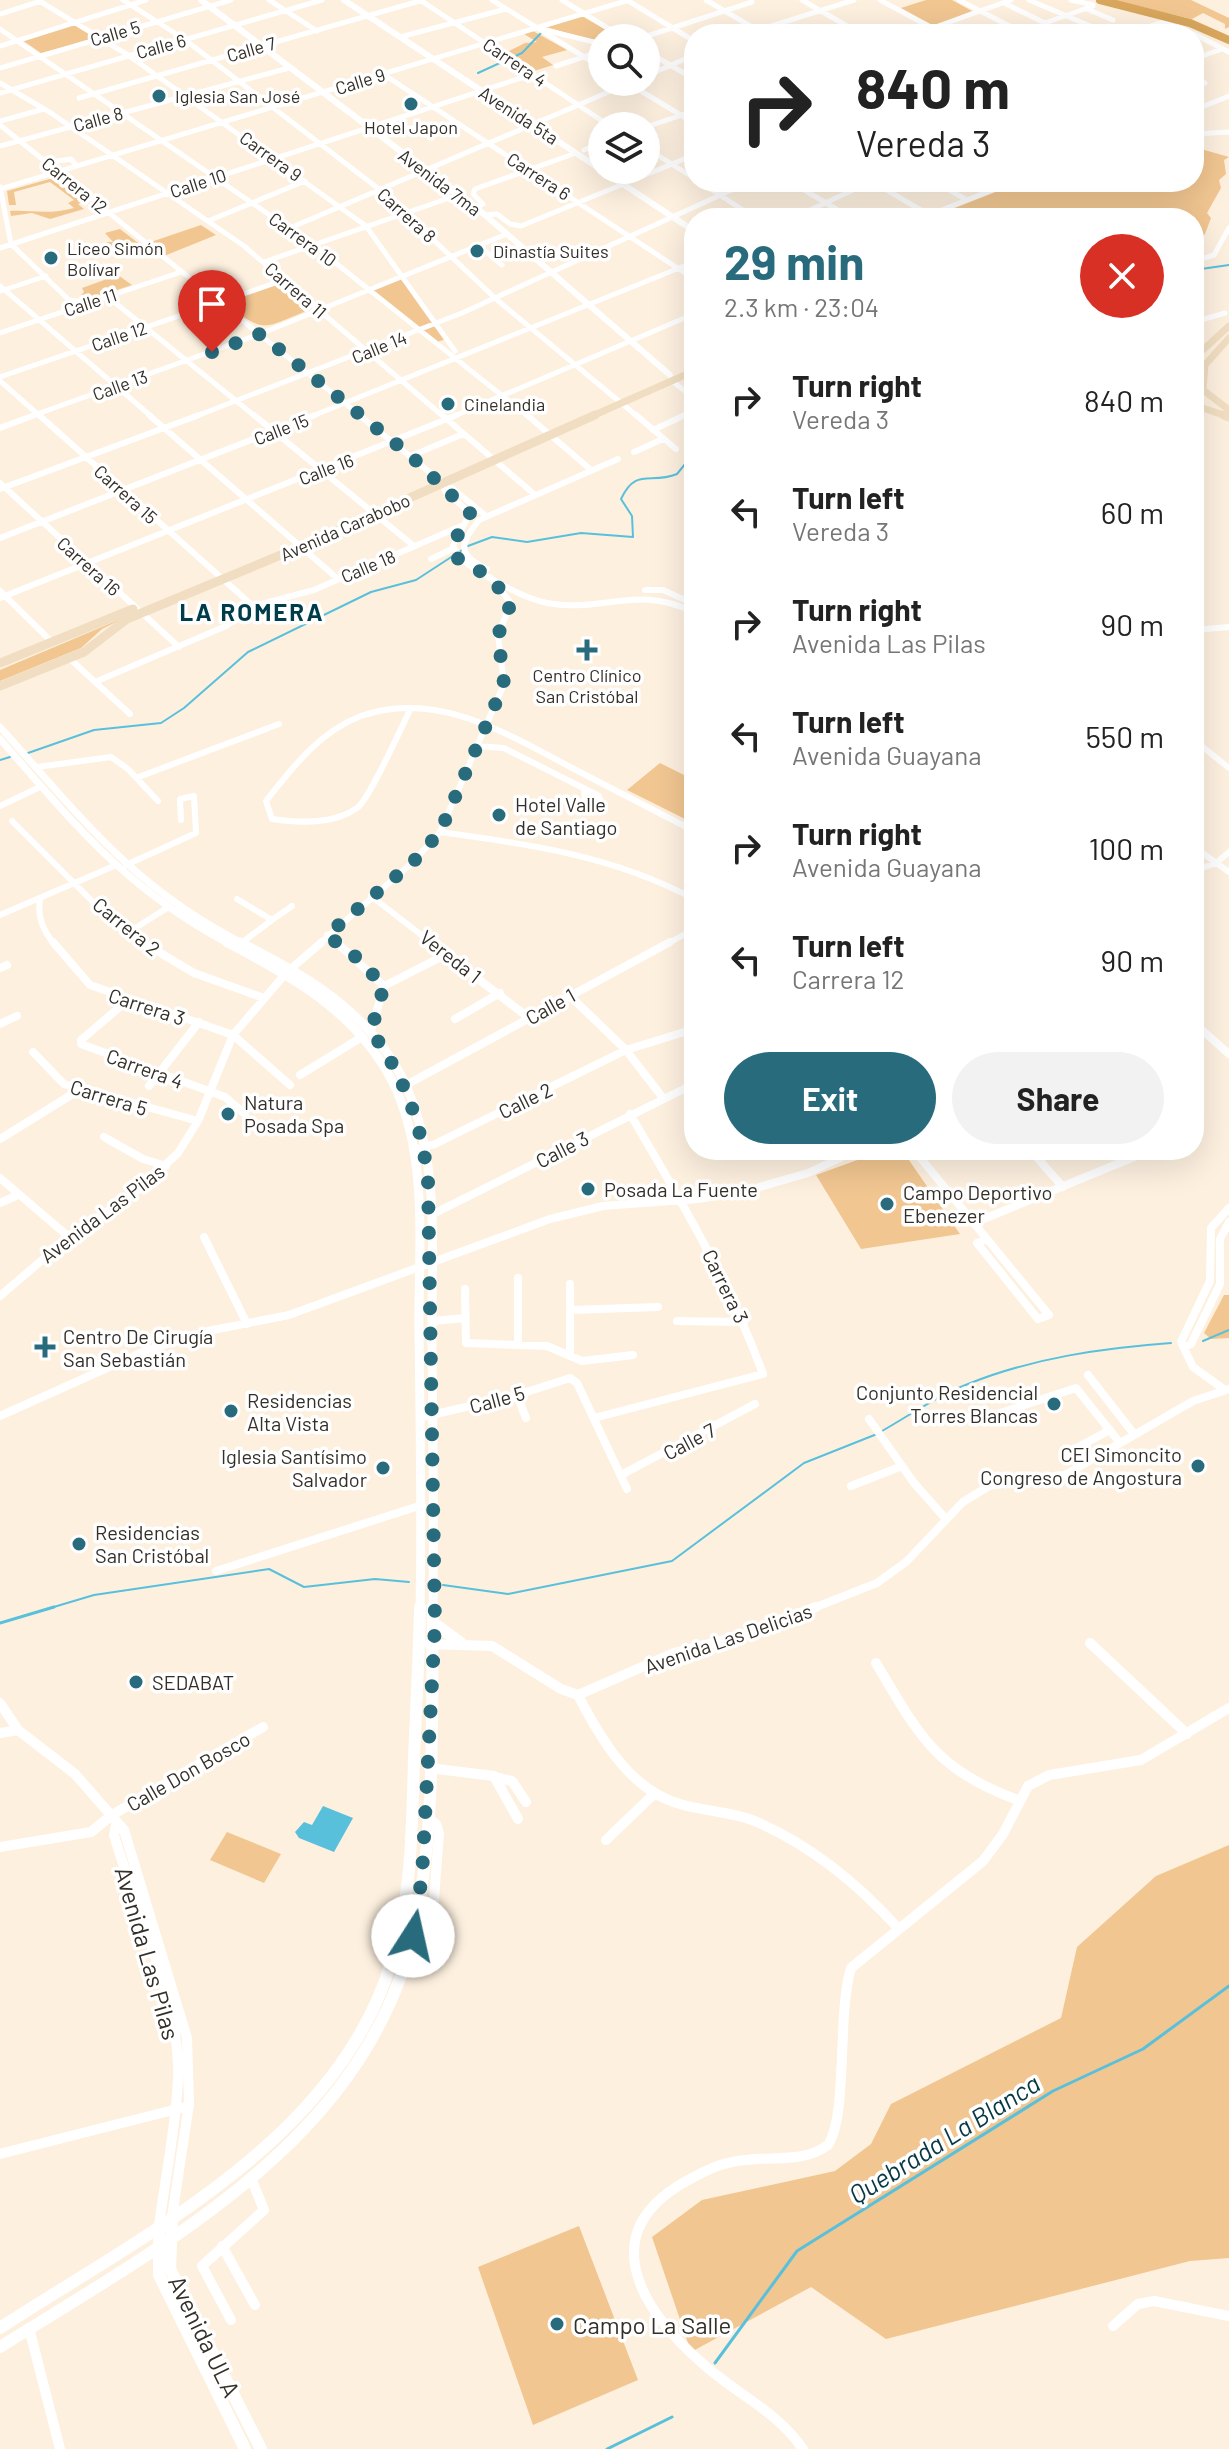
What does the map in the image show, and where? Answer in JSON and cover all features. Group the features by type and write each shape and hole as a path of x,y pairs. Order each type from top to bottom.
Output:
{"highway":[{"path":"1113,0 1172,14 1194,24"},
{"path":"1097,3 1190,23"},
{"path":"1204,28 1225,38"},
{"path":"1204,29 1225,38"},
{"path":"1204,29 1225,38"}],"main road":[{"path":"1204,349 1229,326"},
{"path":"1204,377 1205,365 1229,338"},
{"name":"Avenida Carabobo","path":"0,663 218,578 443,483 684,370"},
{"name":"Avenida Carabobo","path":"671,378 684,376"},
{"path":"1204,390 1229,410"},
{"path":"1204,408 1229,417"},
{"name":"Avenida Carabobo","path":"0,686 89,649 138,610"}],"street":[{"name":"Carrera 8","path":"123,0 184,39 380,190 496,299 676,449"},
{"path":"0,46 146,0"},
{"name":"Avenida 7ma","path":"201,0 485,215 671,378"},
{"name":"Calle 5","path":"0,68 231,0"},
{"path":"269,0 317,31"},
{"name":"Calle 6","path":"0,93 322,0"},
{"name":"Avenida 5ta","path":"344,0 684,224"},
{"name":"Calle 7","path":"79,98 421,0"},
{"name":"Carrera 4","path":"421,0 589,112"},
{"path":"492,0 588,60"},
{"path":"562,0 601,24"},
{"path":"628,0 684,35"},
{"name":"Calle 9","path":"0,188 628,0"},
{"path":"706,0 747,24"},
{"path":"802,0 844,24"},
{"path":"776,24 854,0"},
{"path":"880,0 925,24"},
{"path":"959,0 1005,24"},
{"path":"989,0 1006,3 1045,23 1097,3"},
{"path":"1029,0 1088,24"},
{"path":"1071,0 1097,3"},
{"path":"0,14 42,1"},
{"name":"Carrera 9","path":"42,1 128,55 276,158 366,226 459,358"},
{"path":"660,31 752,2"},
{"path":"945,24 1006,3"},
{"path":"400,37 506,9"},
{"path":"1087,9 1113,20"},
{"path":"536,28 588,41"},
{"name":"Carrera 10","path":"0,29 313,245 459,358 501,397 591,470"},
{"path":"1204,35 1225,38"},
{"path":"1225,38 1229,52"},
{"path":"1204,52 1225,38"},
{"path":"556,66 588,55"},
{"path":"660,70 684,59"},
{"path":"660,60 684,73"},
{"name":"Calle 8","path":"0,146 289,68"},
{"name":"Carrera 6","path":"383,74 684,273"},
{"name":"Calle 10","path":"0,248 533,74"},
{"name":"Carrera 11","path":"0,83 114,155 264,262 534,494"},
{"path":"290,228 599,96"},
{"path":"651,96 684,117"},
{"path":"1204,106 1229,96"},
{"path":"0,123 44,109"},
{"path":"660,122 684,114"},
{"name":"Carrera 12","path":"0,123 485,515"},
{"path":"1204,133 1229,132"},
{"path":"584,150 588,148"},
{"path":"576,153 475,189 473,194 510,224 521,226 684,159"},
{"path":"660,156 684,171"},
{"path":"51,162 71,159 77,166"},
{"path":"208,221 305,181"},
{"path":"0,188 11,244 72,301 91,302"},
{"path":"715,192 740,208"},
{"name":"Calle 14","path":"694,208 729,192"},
{"path":"807,192 834,208"},
{"path":"814,208 850,192"},
{"path":"890,192 918,208"},
{"path":"953,192 967,200"},
{"path":"950,208 987,192"},
{"path":"264,262 458,195"},
{"path":"475,208 483,204"},
{"name":"Calle 14","path":"2,487 367,352 496,299 684,212"},
{"path":"485,215 497,214"},
{"path":"1204,258 1214,255 1229,228"},
{"name":"Calle 13","path":"0,428 260,334 507,234"},
{"path":"478,245 502,265"},
{"name":"Calle 15","path":"0,538 532,330 684,266"},
{"name":"Calle 11","path":"0,333 181,272"},
{"path":"1,289 46,276"},
{"name":"Calle 12","path":"0,379 284,280"},
{"path":"1,289 338,579"},
{"path":"115,295 113,301 414,546"},
{"path":"1204,319 1225,313"},
{"name":"Calle 16","path":"2,595 395,442 684,318"},
{"path":"671,378 684,390"},
{"name":"Carrera 15","path":"0,379 218,578 253,606"},
{"path":"653,430 684,416"},
{"path":"434,425 444,428 448,436"},
{"path":"411,456 434,447 448,436 463,434"},
{"path":"634,452 663,439"},
{"path":"466,561 463,548 465,537 485,515 618,459"},
{"name":"Carrera 12","path":"443,483 445,491 470,513 466,524"},
{"name":"Carrera 16","path":"2,487 179,647"},
{"path":"431,559 453,550 466,524"},
{"name":"Calle 18","path":"95,682 226,626 253,606 338,579 466,524"},
{"path":"453,550 466,561 546,603 580,603"},
{"path":"493,576 510,599 549,607 653,595 684,608"},
{"path":"493,576 551,599 653,590 684,599"},
{"path":"2,595 52,642"},
{"name":"Avenida Las Pilas","path":"0,1296 69,1237 137,1191 166,1166 186,1144 198,1121 233,1035 290,969 430,847 440,832 504,684 498,635 510,599"},
{"path":"1204,629 1229,627"},
{"path":"69,658 130,714"},
{"path":"410,710 359,807 337,817 302,823 278,822 268,814 266,801 327,731 363,715 410,710 486,723 684,826"},
{"path":"136,778 279,724"},
{"path":"0,727 126,865 188,913 244,941 290,969 366,1034 406,1085 424,1148 431,1215 433,1321 422,1505 428,1768 422,1876 408,1957 382,2022 316,2118 251,2178 164,2242 0,2347"},
{"path":"0,739 114,866 167,908 290,969"},
{"path":"477,746 504,748 584,789"},
{"path":"1204,754 1229,768"},
{"path":"37,767 111,757 158,801"},
{"path":"0,803 41,784"},
{"path":"126,865 196,833 194,796 179,801 181,820"},
{"name":"Carrera 2","path":"12,821 129,932 187,970 264,998"},
{"path":"440,832 581,854 632,869 684,894"},
{"path":"1204,867 1216,863 1229,852"},
{"path":"1204,854 1229,872"},
{"path":"0,915 114,866"},
{"name":"Vereda 1","path":"371,896 449,953 529,1018"},
{"name":"Carrera 3","path":"40,899 38,911 45,933 79,974 99,990 233,1035 290,1085"},
{"path":"237,899 272,920"},
{"path":"244,941 292,906"},
{"path":"129,932 167,908"},
{"name":"Calle 1","path":"406,1085 684,934"},
{"path":"327,935 357,958 384,986"},
{"path":"300,1075 366,1034 384,986 449,953"},
{"path":"455,1019 500,993"},
{"path":"569,995 626,1050 663,1098"},
{"name":"Carrera 4","path":"128,1000 81,1040 81,1044 225,1097 245,1114"},
{"path":"0,1024 17,1016"},
{"path":"149,1086 199,1022"},
{"name":"Calle 2","path":"413,1150 424,1148 626,1050 684,1032"},
{"path":"1204,1032 1229,1054"},
{"path":"0,2328 172,2217 290,2126 324,2087 374,2010 396,1945 406,1895 427,1644 435,1624 429,1417 413,1150 397,1091 366,1034"},
{"name":"Carrera 5","path":"33,1052 54,1077 79,1090 198,1121"},
{"name":"Calle 3","path":"431,1215 684,1089"},
{"path":"0,1139 79,1090"},
{"name":"Carrera 3","path":"594,1418 709,1386 760,1378 764,1371 744,1322 682,1199 630,1114"},
{"path":"104,1137 143,1159 166,1166"},
{"path":"0,1416 115,1361 200,1333 301,1311 420,1264 584,1209 617,1202 713,1197 839,1160"},
{"path":"922,1160 987,1239 977,1243 1038,1319 1049,1315"},
{"path":"1039,1160 1063,1187"},
{"path":"974,1223 1126,1160"},
{"path":"0,1178 69,1237"},
{"path":"0,1203 18,1195"},
{"path":"1227,1390 1193,1367 1181,1342 1210,1281 1211,1228 1229,1208"},
{"path":"1185,1347 1191,1344 1220,1284 1221,1235 1229,1222"},
{"path":"204,1237 247,1324"},
{"path":"518,1278 518,1342"},
{"path":"570,1284 570,1356"},
{"path":"465,1289 466,1343 518,1342 553,1347 582,1361 633,1355"},
{"path":"571,1310 658,1307"},
{"path":"433,1321 465,1318"},
{"path":"677,1321 744,1322"},
{"path":"1088,1375 1134,1434"},
{"name":"Calle 5","path":"429,1417 570,1378 577,1383 594,1418"},
{"path":"997,1414 1076,1388 1120,1443"},
{"name":"Avenida Las Delicias","path":"578,1695 674,1653 751,1633 877,1583 906,1562 945,1518 989,1486 1065,1475 1193,1401 1227,1390"},
{"path":"517,1395 526,1418"},
{"name":"Calle 7","path":"621,1475 755,1404"},
{"path":"594,1418 627,1489"},
{"path":"869,1419 902,1466 945,1518"},
{"path":"1071,1451 1110,1430"},
{"path":"851,1486 902,1466"},
{"path":"216,1571 318,1535 422,1505"},
{"path":"435,1624 461,1643"},
{"path":"1090,1643 1187,1734"},
{"path":"427,1644 492,1646 561,1689 578,1695 587,1713 628,1770 653,1795 679,1805 735,1814 803,1846 850,1877 898,1928"},
{"path":"876,1663 934,1757 974,1784 1018,1800"},
{"name":"Avenida Las Pilas","path":"0,1703 18,1730 75,1774 124,1830 137,1883 181,2010 190,2066 189,2106 172,2217"},
{"path":"803,2449 790,2428 754,2396 705,2366 659,2316 633,2270 632,2246 649,2212 678,2186 740,2160 793,2157 824,2148 832,2138 837,2120 844,1981 851,1968 983,1861 1003,1834 1018,1800 1028,1786 1049,1775 1141,1760 1229,1708"},
{"name":"Calle Don Bosco","path":"0,1847 91,1832 263,1727"},
{"path":"0,1733 18,1730"},
{"path":"428,1768 512,1781 526,1802"},
{"path":"494,1776 518,1819"},
{"path":"606,1840 653,1795"},
{"path":"408,1957 423,1951 431,1938 439,1833 436,1824 425,1817"},
{"name":"Avenida Las Pilas","path":"114,1820 114,1835 133,1907 174,2024 178,2078 159,2226"},
{"path":"0,2154 189,2106"},
{"path":"231,2320 202,2266 264,2210 251,2178"},
{"name":"Avenida ULA","path":"172,2217 159,2275 245,2449"},
{"name":"Avenida ULA","path":"159,2226 170,2269 261,2449"},
{"path":"222,2246 255,2305"},
{"path":"1113,2326 1138,2304 1154,2301 1229,2316"},
{"path":"29,2328 60,2449"}],"shaded area":[{"path":"926,0 952,0 972,11 939,24 930,24 901,8"},
{"path":"1113,0 1191,0 1229,18 1229,27 1225,29 1225,24 1203,13 1192,19"},
{"path":"582,16 596,24 588,24 588,39 546,27"},
{"path":"75,24 96,38 41,53 22,40"},
{"path":"533,31 567,50 542,57 553,65 534,71 505,53 525,43 537,42 524,34"},
{"path":"1204,150 1229,157 1224,160 1226,174 1219,180 1221,188 1207,213 1211,218 1204,235 1204,208 955,208 996,192 1204,192"},
{"path":"53,178 83,202 78,204 84,209 50,219 32,213 11,216 10,211 49,212 74,208 68,203 74,200 50,182 14,192 16,205 9,205 7,191"},
{"path":"201,225 216,235 164,256 148,243"},
{"path":"120,229 150,252 133,257 121,248 118,252 106,242 113,242 105,233"},
{"path":"118,275 132,285 90,299 81,295 84,292 82,288"},
{"path":"399,276 446,339 437,342 368,288"},
{"path":"280,285 306,308 304,312 264,325 249,320 227,305 230,300"},
{"path":"128,616 102,629 81,648 0,681 0,670"},
{"path":"660,763 684,775 684,818 627,790"},
{"name":"Campo Deportivo Ebenezer","path":"857,1160 909,1160 960,1234 861,1249 816,1175"},
{"path":"1224,1295 1229,1295 1229,1338 1211,1339 1204,1333"},
{"path":"227,1832 281,1854 264,1883 210,1860"},
{"path":"1229,1845 1229,2258 1190,2261 886,2339 811,2287 691,2352 652,2237 702,2200 835,2171 871,2144 891,2104 1061,2018 1077,1947 1156,1876"},
{"name":"Campo La Salle","path":"579,2226 638,2380 533,2425 478,2267"}],"water":[{"path":"323,1806 353,1818 334,1852 299,1838 295,1832 304,1822 312,1825"}],"waterway":[{"path":"478,73 522,53 541,33"},
{"path":"1204,269 1229,265"},
{"path":"468,546 492,537 527,542 581,533 633,537 632,516 621,499 627,489 638,480 677,474 684,465"},
{"path":"28,753 94,730 161,723 184,708 248,652 371,592 416,580 462,550"},
{"path":"0,760 10,757"},
{"path":"1203,1341 1229,1330"},
{"path":"882,1431 957,1389 1017,1367 1094,1351 1171,1343"},
{"path":"443,1585 508,1594 672,1561 804,1463 877,1434"},
{"path":"47,1609 94,1595 269,1569 304,1587 375,1579 409,1582"},
{"path":"0,1623 54,1607"},
{"name":"Quebrada La Blanca","path":"715,2363 797,2251 1053,2091 1143,2049 1229,1986"},
{"name":"Quebrada La Blanca","path":"607,2449 672,2417"}],"place":[{"name":"Iglesia San José","path":"159,96"},
{"name":"Hotel Japon","path":"411,104"},
{"name":"Dinastía Suites","path":"477,251"},
{"name":"Liceo Simón Bolívar","path":"51,258"},
{"name":"Cinelandia","path":"448,404"},
{"name":"Centro Clínico San Cristóbal","path":"587,650"},
{"name":"Hotel Valle de Santiago","path":"499,815"},
{"name":"Natura Posada Spa","path":"228,1114"},
{"name":"Posada La Fuente","path":"588,1189"},
{"name":"Campo Deportivo Ebenezer","path":"887,1204"},
{"name":"Centro De Cirugía San Sebastián","path":"45,1347"},
{"name":"Conjunto Residencial Torres Blancas","path":"1054,1404"},
{"name":"Residencias Alta Vista","path":"231,1411"},
{"name":"CEI Simoncito Congreso de Angostura","path":"1198,1466"},
{"name":"Iglesia Santísimo Salvador","path":"383,1468"},
{"name":"Residencias San Cristóbal","path":"79,1544"},
{"name":"SEDABAT","path":"136,1682"},
{"name":"Campo La Salle","path":"557,2324"}],"district":[{"name":"LA ROMERA","path":"252,611"}],"route":[{"path":"212,352 260,334 411,456 443,483 447,488 445,491 470,513 470,518 454,542 452,549 457,558 490,577 511,603 498,635 504,684 440,832 430,847 327,935 357,958 384,986 371,1031 406,1085 418,1118 428,1180 433,1321 435,1624 422,1876 413,1936"}]}
